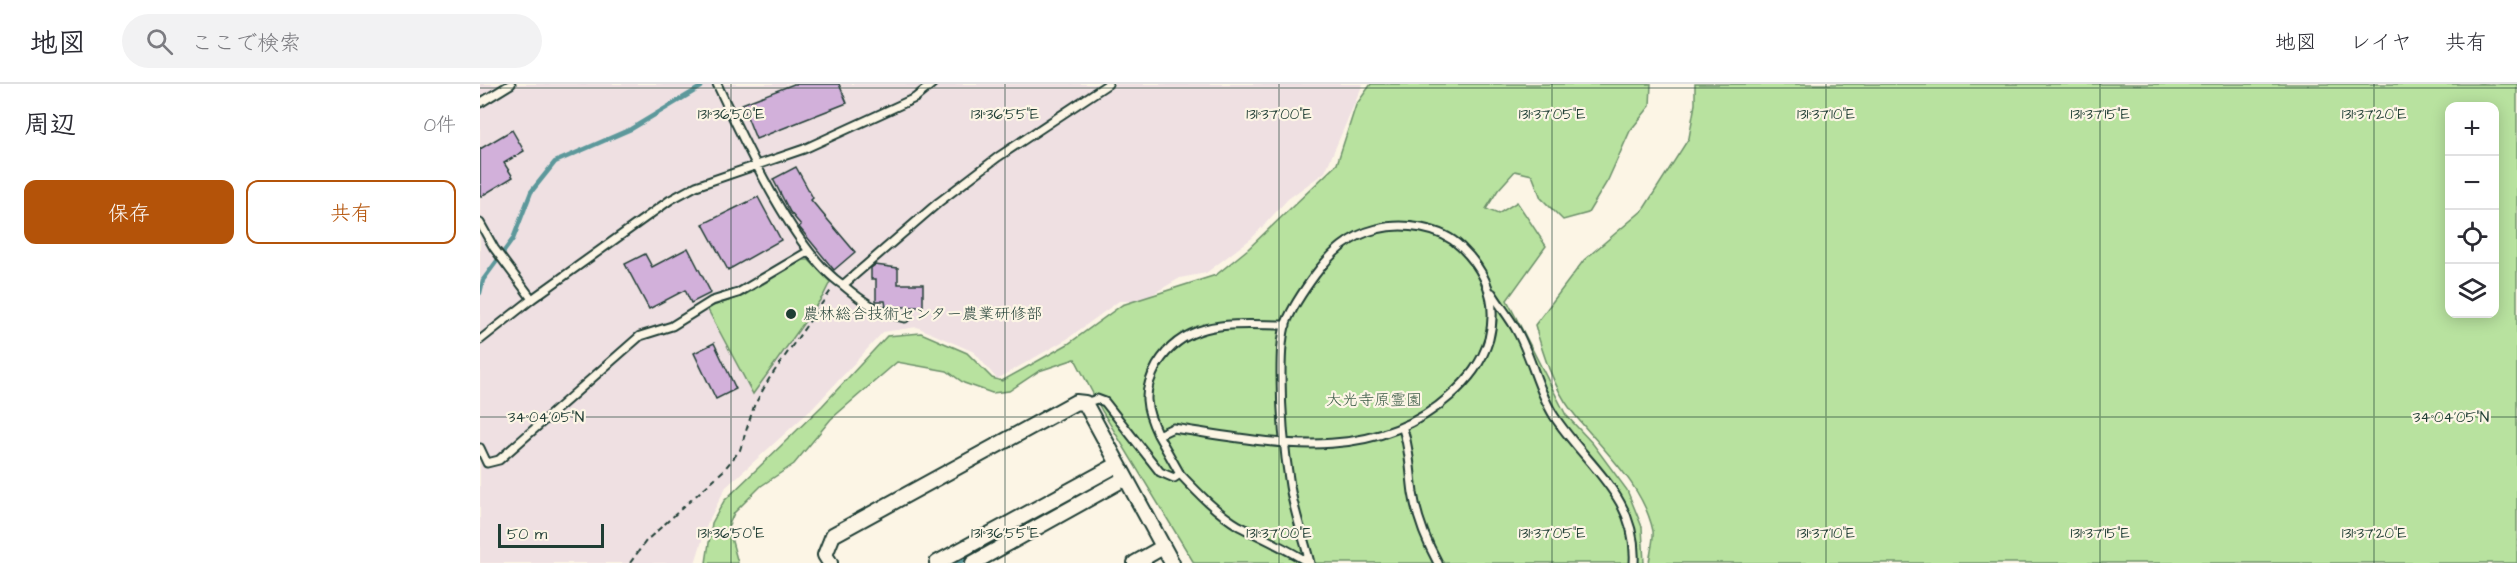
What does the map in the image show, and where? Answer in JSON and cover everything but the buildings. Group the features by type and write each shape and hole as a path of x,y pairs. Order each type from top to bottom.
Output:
{"street":[{"path":"830,563 825,555 833,535 1076,402 1085,403 1109,444 1124,479 1172,563"},
{"path":"937,563 1117,465"},
{"path":"973,563 1124,479"},
{"path":"1135,563 1163,547"}],"lane":[{"path":"480,103 511,84"},
{"path":"717,84 756,166 809,251 840,284 868,306 886,314 905,318"},
{"path":"480,340 531,299 670,200 696,186 804,150 915,98 932,84"},
{"path":"840,284 939,202 998,157 1108,84"},
{"path":"480,223 494,248 531,299"},
{"path":"1310,563 1290,487 1281,399 1281,354 1286,324 1301,294 1329,256 1357,234 1391,225 1426,229 1459,245 1481,270 1492,293 1517,331 1554,415 1600,470 1617,496 1631,532 1634,563"},
{"path":"480,448 487,463 499,460 640,336 672,326 712,301 738,292 809,251"},
{"path":"1158,435 1173,428 1286,445 1372,438 1403,429 1432,412 1468,380 1485,355 1493,324 1492,293"},
{"path":"1286,324 1222,324 1191,332 1167,348 1148,381 1147,411 1180,474 1204,499 1238,525 1281,545 1310,563"},
{"path":"1085,403 1097,399 1105,402 1161,472 1174,478 1180,474"},
{"path":"1403,429 1409,447 1418,515 1425,539 1438,563"}],"path":[{"path":"630,563 646,541 723,471 740,450 754,406 769,379 827,293 840,284"}],"shaded area":[{"name":"農林総合技術センター農業研修部","path":"480,84 1363,84 1325,172 1288,199 1252,238 1206,273 1180,278 1141,301 1119,301 1067,339 997,379 974,352 917,327 883,332 813,408 726,487 708,522 695,563 480,563"}],"green space":[{"name":"大光寺原霊園","path":"1371,84 1651,84 1650,106 1630,131 1608,180 1588,213 1563,220 1541,198 1532,175 1515,171 1498,190 1486,209 1498,214 1517,202 1546,246 1507,300 1566,415 1593,444 1627,490 1642,527 1644,563 1194,563 1102,411 1075,359 1039,371 1009,391 992,393 964,383 947,371 897,362 831,419 794,464 761,486 734,513 728,527 738,563 706,563 712,523 724,501 822,406 887,336 921,333 967,353 992,378 1002,381 1068,344 1122,305 1216,275 1248,249 1337,164 1356,105"},
{"path":"1695,84 2517,84 2517,563 1649,563 1653,531 1640,497 1619,466 1565,401 1549,369 1535,325 1584,260 1643,210 1689,138 1695,104"},
{"path":"803,260 809,260 830,282 823,296 753,394 707,308 743,296"}],"waterway":[{"path":"480,293 483,280 513,239 531,192 555,162 631,129 701,87"},
{"path":"958,563 1025,527"}],"place":[{"name":"農林総合技術センター農業研修部","path":"791,314"}]}
